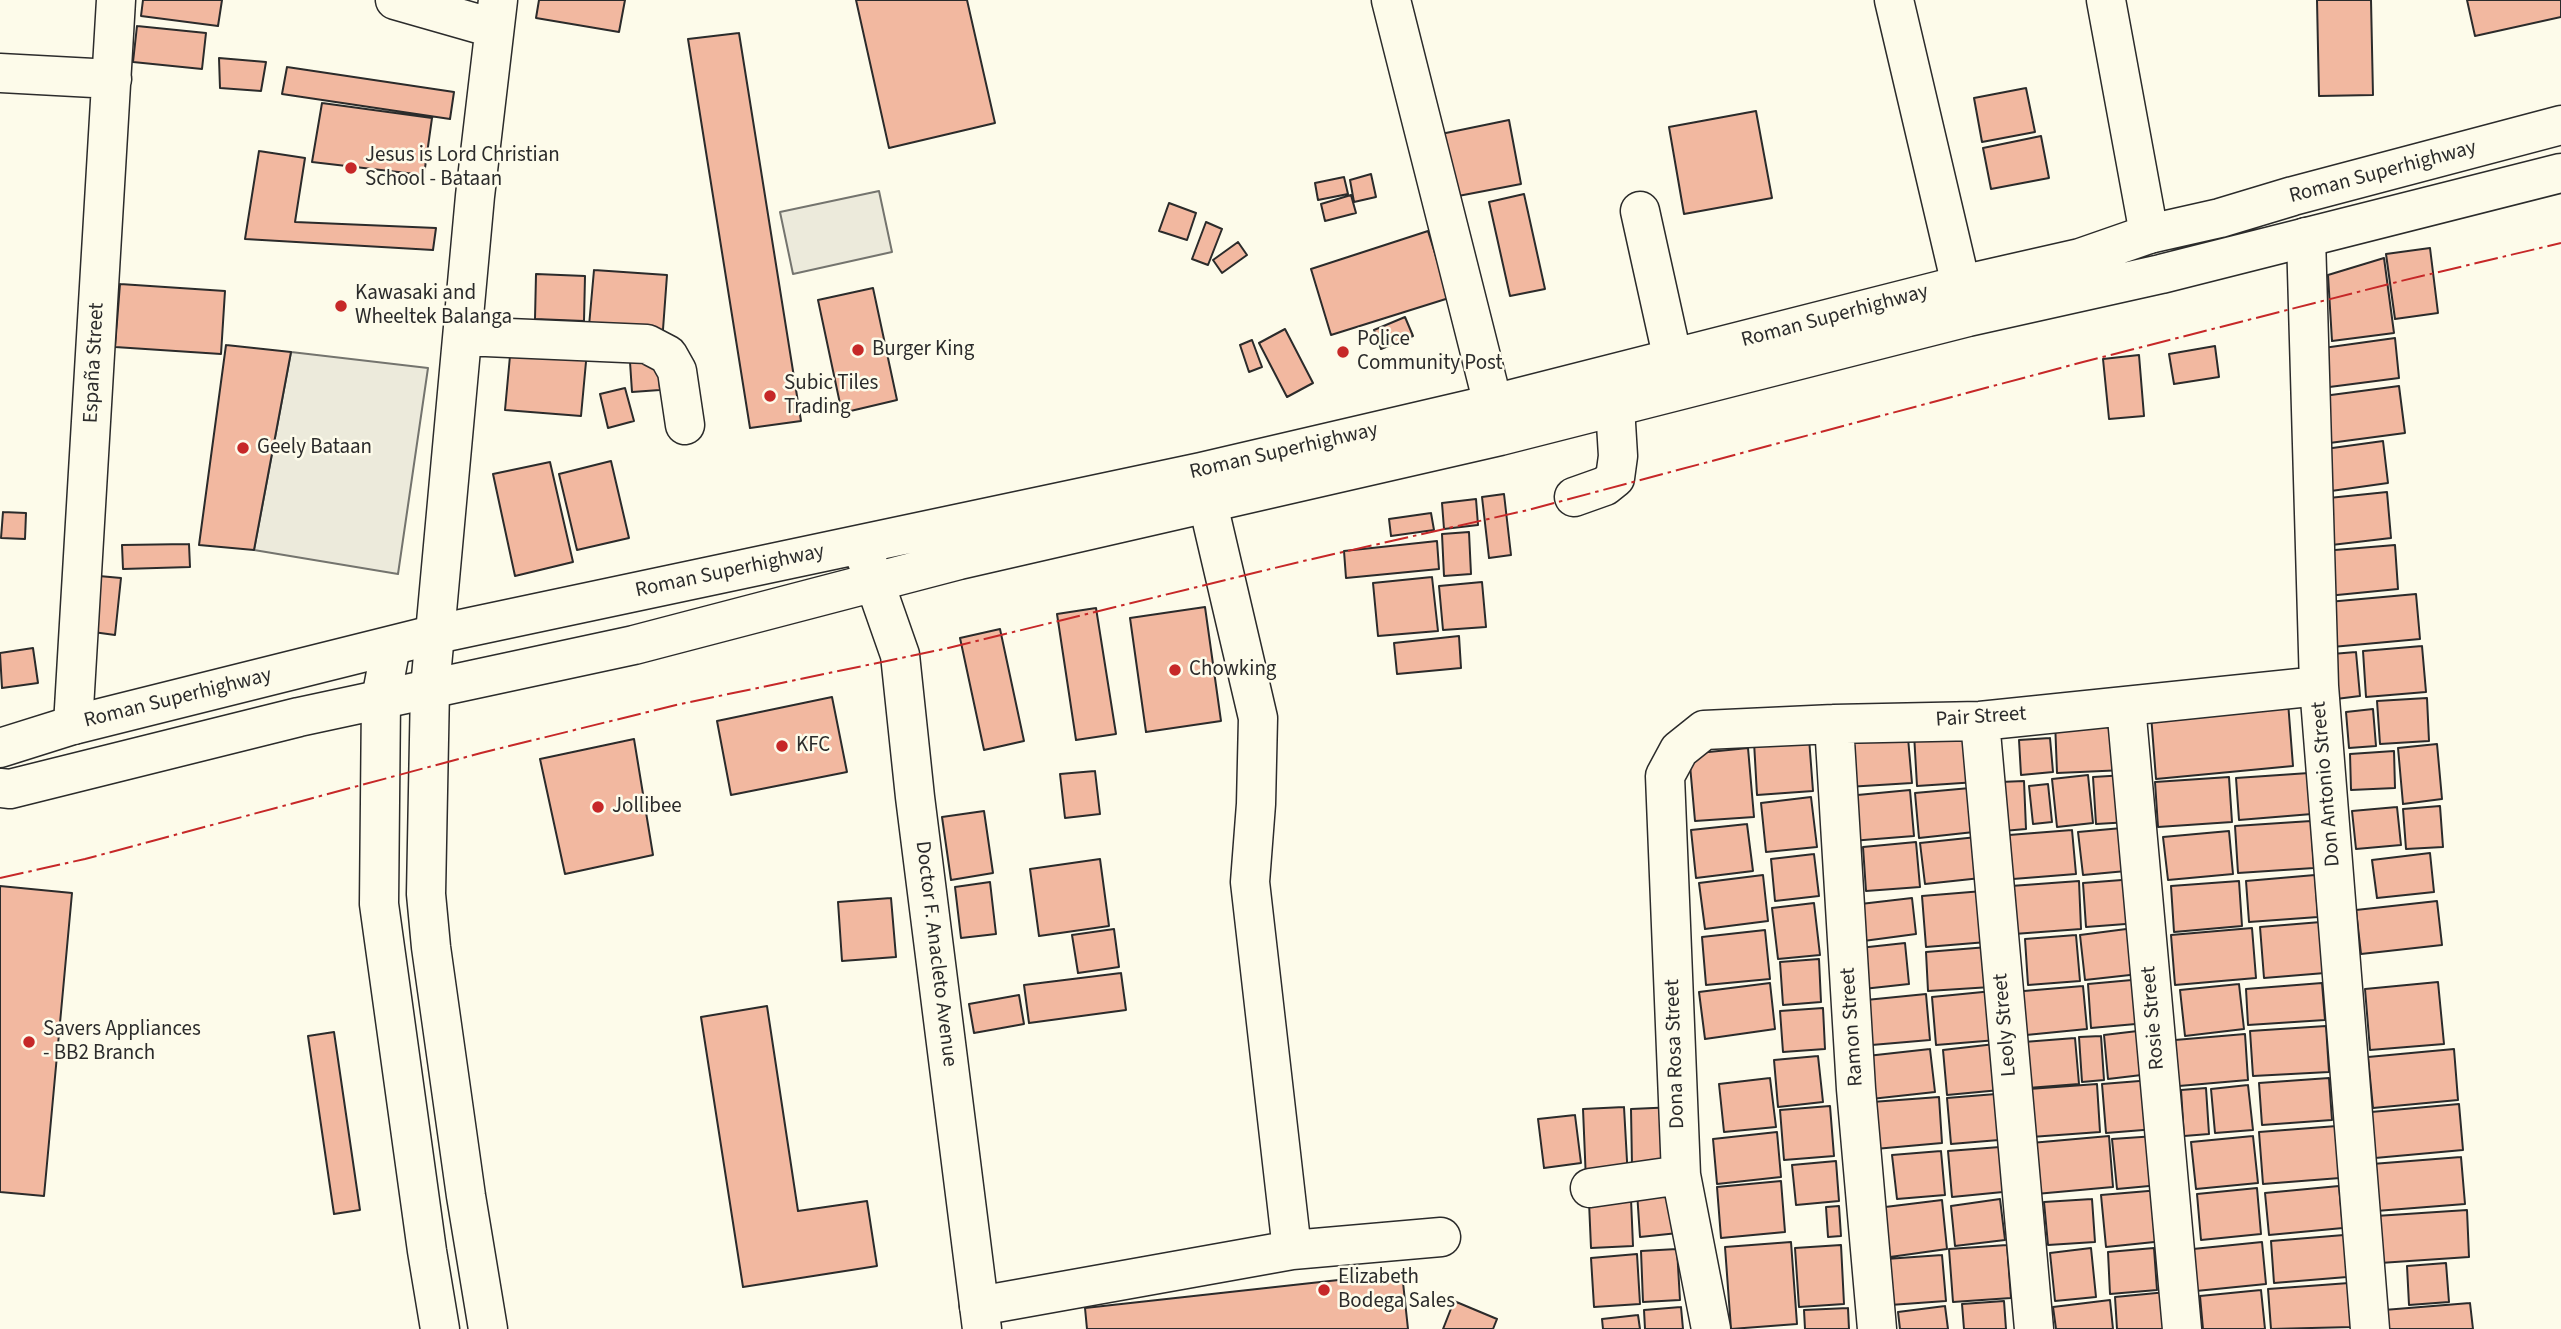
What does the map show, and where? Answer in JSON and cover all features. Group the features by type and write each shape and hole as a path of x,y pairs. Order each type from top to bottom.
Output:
{"street":[{"name":"España Street","path":"73,725 116,0"},
{"path":"395,0 496,14 475,196 430,688 426,894 432,961 488,1329"},
{"path":"1391,0 1493,404"},
{"path":"1894,0 1961,285"},
{"path":"2106,0 2149,233"},
{"path":"0,73 112,79"},
{"name":"Roman Superhighway","path":"0,748 5,744 73,725 436,634 1201,472 1493,404 1961,285 2080,258 2149,233 2220,218 2561,125"},
{"name":"Roman Superhighway","path":"0,788 10,789 299,716 634,645 959,560 1615,407 1968,317 2161,274 2561,173"},
{"path":"1640,211 1673,360"},
{"name":"Don Antonio Street","path":"2306,237 2319,686 2370,1329"},
{"path":"463,336 647,344 668,355 677,371 685,425"},
{"path":"1574,497 1605,486 1615,478 1618,456 1615,407"},
{"path":"1208,504 1258,718 1256,804 1250,882 1292,1250"},
{"name":"Doctor F. Anacleto Avenue","path":"861,543 900,655 980,1317"},
{"path":"391,646 381,699 379,904 440,1329"},
{"name":"Pair Street","path":"1665,776 1679,750 1704,730 1980,721 2319,686"},
{"name":"Rosie Street","path":"2126,706 2182,1329"},
{"name":"Leoly Street","path":"1980,721 2034,1329"},
{"name":"Ramon Street","path":"1833,724 1857,1089 1877,1329"},
{"name":"Dona Rosa Street","path":"1665,776 1681,1175 1711,1329"},
{"path":"379,904 426,894"},
{"path":"1590,1188 1681,1175"},
{"path":"980,1317 1292,1250 1441,1237"}],"shaded area":[{"path":"879,191 892,252 793,274 780,212"},
{"path":"291,352 428,368 398,574 254,550"}],"building":[{"path":"143,0 222,0 218,26 141,16"},
{"path":"539,0 625,0 619,32 536,18"},
{"path":"856,0 967,0 995,123 889,148"},
{"path":"2317,0 2371,0 2373,95 2319,96"},
{"path":"2467,0 2561,0 2561,17 2475,36"},
{"path":"137,26 206,33 202,69 133,62"},
{"path":"739,33 801,421 750,428 688,39"},
{"path":"219,58 266,62 261,91 220,88"},
{"path":"287,67 454,92 450,119 282,94"},
{"path":"2026,88 2035,132 1982,142 1974,98"},
{"path":"322,103 432,118 424,175 312,162"},
{"path":"1756,111 1772,198 1684,214 1669,127"},
{"path":"1509,120 1521,184 1453,197 1441,134"},
{"path":"2041,136 2049,178 1991,189 1983,148"},
{"path":"259,151 305,158 295,222 436,228 433,250 245,239"},
{"path":"1371,174 1376,197 1354,202 1350,180"},
{"path":"1344,177 1348,194 1318,200 1315,183"},
{"path":"1524,194 1545,289 1510,296 1489,202"},
{"path":"1351,195 1356,213 1325,221 1321,204"},
{"path":"1169,203 1196,213 1187,240 1159,231"},
{"path":"1206,222 1222,229 1208,265 1192,259"},
{"path":"1428,231 1449,298 1331,335 1311,269"},
{"path":"1238,242 1247,255 1222,273 1213,260"},
{"path":"2430,248 2438,313 2395,319 2386,254"},
{"path":"2384,258 2394,333 2332,341 2328,275"},
{"path":"594,270 667,275 662,343 588,337"},
{"path":"536,274 585,276 584,321 535,319"},
{"path":"120,284 225,291 221,354 115,347"},
{"name":"Burger King","path":"873,288 897,400 842,413 818,300"},
{"path":"1405,317 1413,336 1381,349 1374,330"},
{"path":"1285,329 1313,383 1287,397 1259,343"},
{"path":"2395,338 2399,378 2314,389 2309,350"},
{"path":"1252,340 1262,367 1249,372 1240,345"},
{"name":"Geely Bataan","path":"226,345 291,352 254,550 199,545"},
{"path":"511,345 587,351 581,416 505,410"},
{"path":"2215,346 2219,377 2174,384 2169,354"},
{"path":"2139,355 2144,416 2109,419 2103,359"},
{"path":"658,359 660,390 632,392 630,362"},
{"path":"2399,386 2405,433 2322,444 2316,397"},
{"path":"625,388 634,421 608,428 600,394"},
{"path":"2383,441 2388,483 2324,492 2318,450"},
{"path":"611,461 629,538 577,550 559,474"},
{"path":"550,462 573,562 515,576 493,474"},
{"path":"2387,492 2391,538 2323,546 2319,499"},
{"path":"1504,494 1511,555 1489,558 1482,497"},
{"path":"1476,499 1478,525 1444,529 1442,503"},
{"path":"3,512 26,513 25,539 1,538"},
{"path":"1431,513 1434,530 1391,536 1389,519"},
{"path":"1469,532 1471,574 1444,576 1442,534"},
{"path":"1437,541 1439,569 1346,578 1344,551"},
{"path":"189,544 190,567 123,569 122,545"},
{"path":"2395,545 2398,589 2327,596 2323,551"},
{"path":"99,576 121,578 115,635 93,632"},
{"path":"1432,577 1438,631 1378,636 1373,583"},
{"path":"1482,582 1486,627 1443,630 1439,586"},
{"path":"2416,594 2420,639 2332,647 2328,602"},
{"name":"Chowking","path":"1205,607 1221,721 1146,732 1130,618"},
{"path":"1096,608 1116,734 1076,740 1057,614"},
{"path":"1000,629 1024,741 984,750 960,638"},
{"path":"1459,636 1461,668 1397,674 1394,643"},
{"path":"2422,646 2426,692 2366,697 2363,651"},
{"path":"33,648 38,683 2,688 0,653"},
{"path":"2356,652 2360,696 2336,699 2332,654"},
{"name":"KFC","path":"832,697 847,772 731,795 717,721"},
{"path":"2427,698 2429,741 2380,744 2377,701"},
{"path":"2288,702 2293,766 2156,779 2151,715"},
{"path":"2373,709 2376,746 2349,748 2346,712"},
{"path":"2123,718 2125,770 2057,773 2055,721"},
{"path":"1974,730 1977,782 1917,786 1914,734"},
{"path":"1809,738 1813,791 1757,795 1754,742"},
{"path":"1908,738 1912,783 1847,787 1844,742"},
{"path":"2050,738 2053,772 2021,775 2019,740"},
{"name":"Jollibee","path":"634,739 653,855 565,874 540,759"},
{"path":"2437,744 2442,799 2403,804 2398,748"},
{"path":"1748,748 1754,817 1695,821 1689,754"},
{"path":"2394,751 2395,788 2351,790 2350,754"},
{"path":"1095,771 1100,814 1065,818 1060,774"},
{"path":"2309,773 2312,814 2239,820 2236,778"},
{"path":"2088,775 2093,823 2057,827 2052,779"},
{"path":"2126,775 2130,822 2096,824 2093,777"},
{"path":"2229,777 2232,822 2158,827 2155,782"},
{"path":"2024,781 2026,829 2003,831 2000,782"},
{"path":"2048,784 2052,822 2033,824 2029,786"},
{"path":"1970,788 1974,832 1919,838 1915,793"},
{"path":"1910,790 1914,836 1851,841 1847,796"},
{"path":"1811,797 1817,847 1766,852 1761,803"},
{"path":"2440,806 2443,847 2406,849 2403,809"},
{"path":"2397,807 2401,845 2356,849 2352,811"},
{"path":"984,811 993,873 951,880 942,817"},
{"path":"2311,821 2314,868 2238,873 2235,826"},
{"path":"1747,824 1753,871 1696,878 1691,830"},
{"path":"2133,827 2137,870 2083,875 2078,832"},
{"path":"2072,830 2076,874 2013,879 2009,835"},
{"path":"2229,831 2233,874 2168,880 2163,837"},
{"path":"1977,837 1981,878 1925,884 1920,843"},
{"path":"1916,842 1920,887 1866,891 1863,847"},
{"path":"2430,853 2434,892 2377,898 2372,860"},
{"path":"1814,854 1819,896 1775,901 1771,859"},
{"path":"1100,859 1109,926 1039,936 1030,869"},
{"path":"1763,875 1768,921 1705,929 1699,883"},
{"path":"2315,875 2318,917 2249,922 2246,881"},
{"path":"2135,879 2139,923 2086,927 2083,883"},
{"path":"2079,881 2081,929 2014,934 2011,886"},
{"path":"2239,881 2242,926 2174,932 2171,886"},
{"path":"990,882 996,934 961,938 955,887"},
{"name":"Savers Appliances - BB2 Branch","path":"0,886 72,893 44,1196 0,1192"},
{"path":"1983,891 1987,942 1926,947 1922,896"},
{"path":"891,898 896,957 842,961 838,902"},
{"path":"1912,898 1916,934 1856,942 1852,905"},
{"path":"2437,901 2442,945 2361,954 2356,910"},
{"path":"1814,903 1820,955 1778,959 1772,908"},
{"path":"2321,922 2325,973 2264,978 2260,927"},
{"path":"2134,928 2139,974 2085,980 2080,935"},
{"path":"2252,928 2256,978 2175,985 2171,935"},
{"path":"1114,929 1119,967 1078,973 1072,935"},
{"path":"1765,930 1770,979 1706,985 1702,937"},
{"path":"2076,935 2080,981 2028,985 2025,939"},
{"path":"1905,943 1909,984 1863,989 1859,948"},
{"path":"1988,947 1991,987 1928,991 1926,952"},
{"path":"1819,959 1821,1002 1783,1005 1780,962"},
{"path":"1121,973 1126,1010 1029,1023 1024,985"},
{"path":"2143,979 2147,1023 2091,1028 2088,984"},
{"path":"2438,982 2444,1044 2370,1050 2365,989"},
{"path":"1770,983 1775,1029 1705,1039 1699,992"},
{"path":"2322,983 2325,1020 2248,1025 2246,989"},
{"path":"2239,984 2244,1029 2185,1036 2180,990"},
{"path":"2083,986 2087,1029 2016,1036 2012,992"},
{"path":"1993,991 1997,1040 1936,1045 1932,997"},
{"path":"1926,994 1930,1040 1860,1046 1856,1001"},
{"path":"1019,995 1024,1024 974,1033 969,1004"},
{"path":"767,1006 798,1211 867,1201 877,1266 743,1287 701,1017"},
{"path":"1823,1008 1825,1049 1783,1052 1780,1011"},
{"path":"2326,1026 2329,1072 2253,1076 2250,1031"},
{"path":"2146,1030 2150,1074 2108,1079 2104,1035"},
{"path":"334,1032 360,1210 334,1214 308,1036"},
{"path":"2245,1034 2248,1080 2179,1086 2175,1040"},
{"path":"2101,1036 2104,1080 2082,1082 2079,1037"},
{"path":"2075,1038 2079,1084 2015,1089 2011,1043"},
{"path":"1995,1044 2000,1090 1947,1095 1943,1050"},
{"path":"1930,1049 1935,1092 1871,1099 1867,1056"},
{"path":"2454,1049 2458,1100 2373,1108 2368,1057"},
{"path":"1818,1056 1823,1102 1778,1107 1774,1060"},
{"path":"1770,1078 1776,1127 1724,1132 1719,1084"},
{"path":"2329,1078 2332,1120 2262,1125 2259,1083"},
{"path":"2152,1080 2156,1129 2106,1133 2102,1084"},
{"path":"2097,1084 2100,1132 2031,1137 2029,1089"},
{"path":"2248,1085 2253,1130 2215,1133 2211,1089"},
{"path":"2206,1088 2209,1134 2184,1136 2181,1090"},
{"path":"1996,1094 1999,1140 1951,1144 1947,1098"},
{"path":"1939,1097 1942,1143 1875,1149 1872,1102"},
{"path":"2459,1104 2463,1150 2375,1158 2371,1112"},
{"path":"1830,1106 1834,1156 1784,1160 1780,1110"},
{"path":"1624,1107 1628,1179 1586,1181 1583,1109"},
{"path":"1676,1107 1678,1164 1632,1166 1631,1109"},
{"path":"1575,1115 1581,1163 1544,1168 1538,1119"},
{"path":"2337,1126 2340,1178 2263,1184 2259,1132"},
{"path":"1777,1132 1781,1177 1717,1184 1713,1139"},
{"path":"2109,1136 2113,1187 2036,1194 2031,1143"},
{"path":"2156,1136 2160,1185 2117,1189 2112,1139"},
{"path":"2253,1136 2258,1183 2196,1189 2191,1142"},
{"path":"2000,1147 2003,1192 1952,1197 1948,1151"},
{"path":"1941,1151 1945,1195 1897,1199 1892,1155"},
{"path":"2461,1157 2465,1204 2376,1211 2372,1164"},
{"path":"1836,1161 1839,1201 1796,1205 1792,1165"},
{"path":"1781,1181 1785,1232 1721,1238 1717,1187"},
{"path":"2339,1186 2343,1228 2269,1235 2265,1193"},
{"path":"2257,1188 2261,1234 2201,1240 2197,1194"},
{"path":"1675,1189 1678,1233 1640,1237 1637,1192"},
{"path":"2160,1190 2164,1241 2106,1247 2101,1195"},
{"path":"1631,1199 1633,1246 1591,1248 1589,1202"},
{"path":"2000,1199 2005,1240 1955,1246 1951,1206"},
{"path":"2092,1199 2095,1242 2048,1245 2044,1202"},
{"path":"1942,1200 1947,1249 1883,1258 1877,1208"},
{"path":"1839,1206 1841,1236 1828,1237 1826,1207"},
{"path":"2467,1210 2469,1257 2380,1263 2376,1216"},
{"path":"2344,1235 2347,1277 2274,1283 2271,1241"},
{"path":"1791,1242 1797,1324 1731,1329 1725,1247"},
{"path":"2262,1242 2266,1284 2196,1291 2193,1249"},
{"path":"1841,1245 1844,1304 1799,1307 1795,1248"},
{"path":"2007,1245 2011,1298 1953,1302 1949,1249"},
{"path":"2091,1248 2096,1297 2055,1301 2050,1253"},
{"path":"2154,1248 2157,1290 2110,1294 2108,1252"},
{"path":"1677,1249 1680,1300 1643,1302 1641,1251"},
{"path":"1637,1254 1640,1304 1594,1307 1591,1258"},
{"path":"1942,1255 1946,1301 1890,1305 1886,1259"},
{"path":"2446,1263 2449,1302 2409,1305 2407,1266"},
{"name":"Elizabeth Bodega Sales","path":"1402,1273 1408,1329 1087,1329 1085,1308"},
{"path":"2349,1283 2352,1327 2271,1329 2268,1289"},
{"path":"2261,1290 2265,1329 2203,1329 2200,1296"},
{"path":"2167,1292 2170,1329 2117,1329 2115,1297"},
{"path":"2110,1300 2113,1329 2056,1329 2053,1307"},
{"path":"1454,1301 1497,1319 1493,1329 1443,1329"},
{"path":"2004,1301 2006,1329 1964,1329 1962,1304"},
{"path":"2470,1303 2473,1329 2385,1329 2384,1310"},
{"path":"1945,1306 1948,1329 1900,1329 1898,1312"},
{"path":"1681,1307 1683,1329 1645,1329 1644,1310"},
{"path":"1848,1308 1849,1329 1805,1329 1804,1310"},
{"path":"1638,1315 1640,1329 1603,1329 1602,1319"}],"power":[{"path":"0,878 85,859 481,753 676,705 944,649 1299,562 1528,510 2083,362 2561,243"}],"place":[{"name":"Jesus is Lord Christian School - Bataan","path":"351,168"},
{"name":"Kawasaki and Wheeltek Balanga","path":"341,306"},
{"name":"Burger King","path":"858,350"},
{"name":"Police Community Post","path":"1343,352"},
{"name":"Subic Tiles Trading","path":"770,396"},
{"name":"Geely Bataan","path":"243,448"},
{"name":"Chowking","path":"1175,670"},
{"name":"KFC","path":"782,746"},
{"name":"Jollibee","path":"598,807"},
{"name":"Savers Appliances - BB2 Branch","path":"29,1042"},
{"name":"Elizabeth Bodega Sales","path":"1324,1290"}]}
